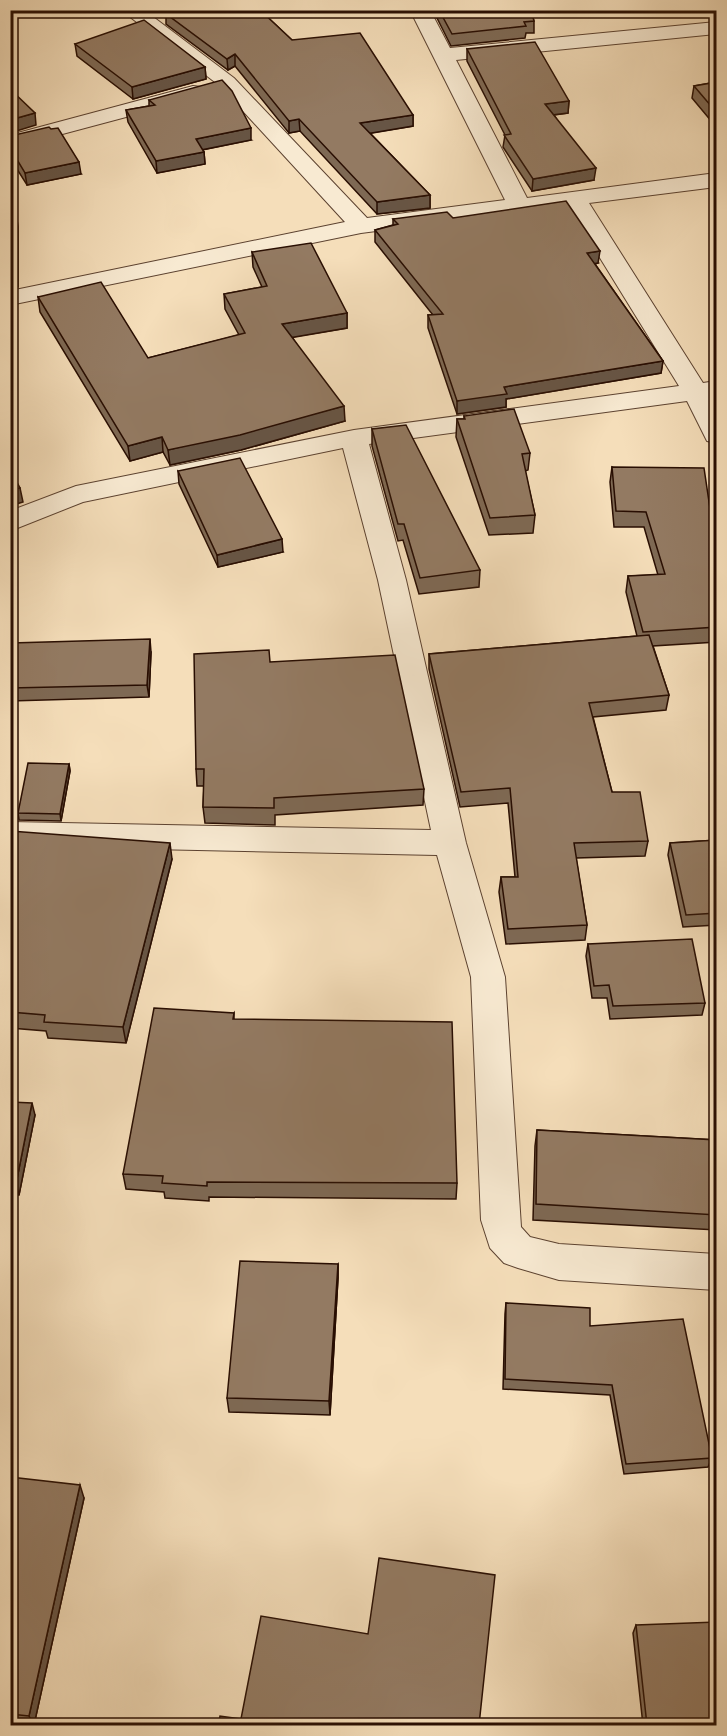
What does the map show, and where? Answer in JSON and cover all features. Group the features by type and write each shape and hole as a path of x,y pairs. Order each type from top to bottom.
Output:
{"street":[{"path":"131,10 227,82 361,226"},
{"path":"420,10 519,205"},
{"path":"442,55 717,28"},
{"path":"10,142 227,82"},
{"path":"10,298 361,226 717,180"},
{"path":"574,198 706,390 717,435"},
{"path":"10,522 76,495 354,438 706,390"},
{"path":"354,438 392,580 450,843 488,977 500,1220 504,1236 518,1251 559,1262 717,1272"},
{"path":"10,834 450,843"}],"building":[{"path":"171,10 260,10 292,40 360,33 413,115 360,123 430,195 377,202 299,119 289,121 235,54 227,59 165,13"},
{"path":"439,10 531,10 534,21 524,22 526,26 452,34"},
{"path":"144,20 205,67 132,87 75,44"},
{"path":"535,42 569,101 545,104 596,168 533,179 504,135 511,134 467,49"},
{"path":"222,80 232,91 251,128 196,139 204,152 156,161 126,110 155,105 149,100"},
{"path":"717,82 717,113 694,86"},
{"path":"10,89 35,113 10,120"},
{"path":"49,127 58,128 79,162 25,173 10,148 10,136"},
{"path":"566,201 600,251 587,253 663,361 504,387 507,394 457,401 428,315 443,314 375,230 398,224 393,219 447,212 453,218"},
{"path":"10,213 16,213 16,274 10,276"},
{"path":"311,243 347,313 282,324 344,406 240,435 168,450 162,437 128,446 38,297 101,282 148,358 245,333 224,294 267,286 252,252"},
{"path":"514,409 530,453 522,454 535,515 490,518 457,419"},
{"path":"406,425 480,570 420,578 404,524 398,524 372,429"},
{"path":"240,458 282,539 217,555 178,471"},
{"path":"612,467 704,468 712,522 717,536 717,627 643,632 628,576 665,574 646,512 616,511"},
{"path":"10,469 20,488 10,490"},
{"path":"649,635 669,695 589,703 612,792 640,792 648,841 574,843 587,925 508,929 501,877 518,877 510,788 461,792 429,654"},
{"path":"150,639 147,685 10,688 11,643"},
{"path":"269,650 270,662 395,655 424,789 274,798 274,808 203,807 204,769 196,769 194,654"},
{"path":"28,763 69,764 60,814 18,813"},
{"path":"10,831 170,843 123,1027 44,1022 45,1015 10,1012"},
{"path":"717,840 717,913 686,915 670,843"},
{"path":"692,939 705,1003 613,1006 609,985 594,986 588,944"},
{"path":"154,1008 234,1013 233,1019 452,1022 457,1183 207,1182 207,1186 162,1183 163,1176 123,1174"},
{"path":"10,1102 32,1103 16,1184 10,1184"},
{"path":"537,1130 717,1140 717,1215 536,1204"},
{"path":"240,1261 338,1264 329,1401 227,1398"},
{"path":"506,1303 590,1308 590,1326 683,1319 712,1458 626,1464 612,1385 505,1379"},
{"path":"10,1477 80,1485 29,1716 10,1714"},
{"path":"379,1558 495,1575 479,1725 218,1725 220,1716 241,1719 261,1616 368,1634"},
{"path":"717,1622 717,1725 647,1725 636,1625"}]}
